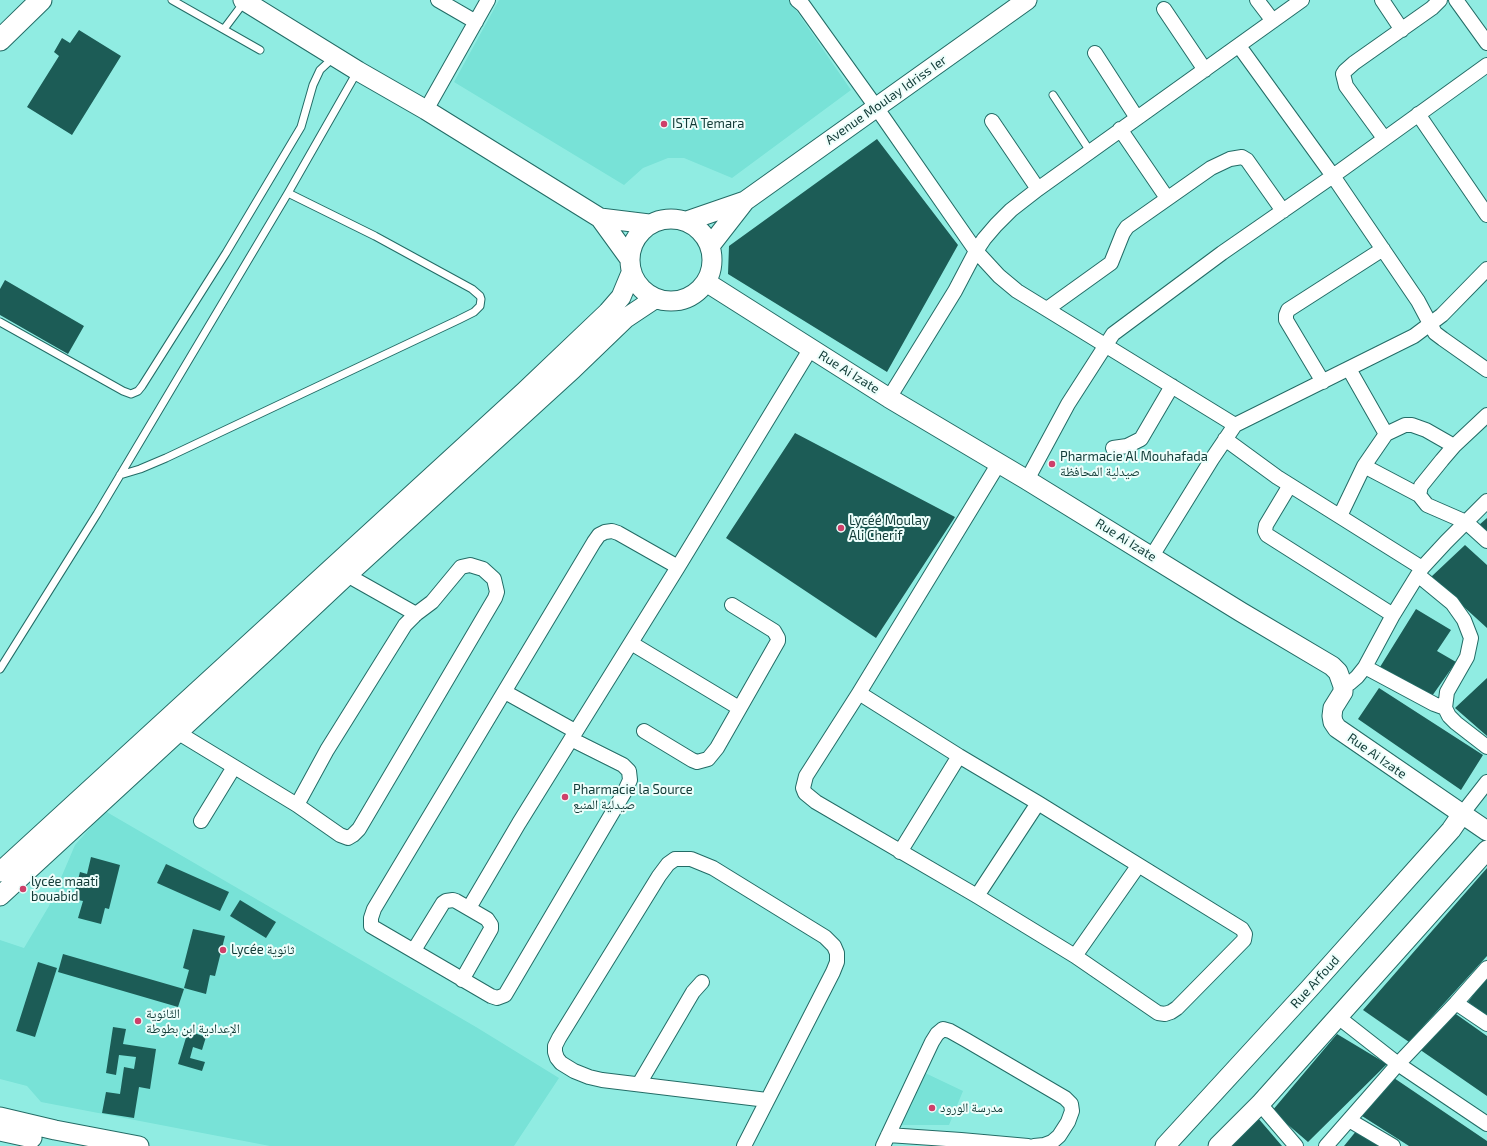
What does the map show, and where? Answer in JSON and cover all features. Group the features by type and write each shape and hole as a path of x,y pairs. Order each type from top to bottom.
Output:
{"main road":[{"path":"0,39 22,0"},
{"path":"0,39 41,0"}],"street":[{"path":"438,0 476,22"},
{"path":"426,110 488,0"},
{"path":"797,0 803,5 876,107 976,251 999,276 1017,291 1235,425"},
{"name":"Avenue Moulay Idriss Ier","path":"745,201 1027,0"},
{"path":"1257,0 1273,21"},
{"path":"889,398 955,291 976,251 996,224 1038,189 1302,0"},
{"path":"1382,0 1402,30"},
{"path":"1384,138 1346,86 1343,74 1354,63 1402,30 1432,8 1440,0"},
{"path":"1456,0 1487,43"},
{"path":"244,1 358,71 426,110 600,218 649,224"},
{"path":"1164,9 1205,70"},
{"path":"1239,46 1333,176 1383,249 1418,301 1435,333 1486,368"},
{"path":"1095,53 1137,118"},
{"path":"1027,480 1068,404 1105,344 1113,334 1123,325 1487,65"},
{"path":"1418,114 1487,215"},
{"path":"992,121 1038,189"},
{"path":"1120,129 1167,198"},
{"path":"1047,309 1107,267 1114,258 1123,233 1127,227 1211,168 1230,159 1242,157 1247,160 1283,211"},
{"path":"687,222 745,201"},
{"path":"710,246 745,201"},
{"path":"0,872 525,391 608,312 621,298 630,266 632,245 638,233 649,224 661,219 674,218 697,227 704,235 710,246 712,258 711,270 706,282 696,292 683,299 668,301 656,298 645,292 637,284 630,266 600,218"},
{"path":"1322,382 1286,320 1286,314 1288,310 1383,249"},
{"path":"1152,556 1235,425 1414,336 1442,315 1487,269"},
{"name":"Rue Ai Izate","path":"706,282 889,398 999,463 1241,612 1332,666 1338,672 1343,686 1343,692 1333,708 1333,722 1337,728 1487,831"},
{"path":"0,896 347,575 573,369 626,318 656,298"},
{"path":"469,908 810,348"},
{"path":"1349,369 1386,434"},
{"path":"1113,448 1127,446 1141,439 1172,386"},
{"path":"1419,496 1421,486 1454,446 1487,415"},
{"path":"1340,516 1364,466 1386,434 1405,425 1412,425 1426,430 1454,446"},
{"path":"1225,439 1250,459 1340,516 1420,572 1452,603 1464,620 1471,638 1468,657 1447,692 1445,708 1449,716 1456,723 1487,747"},
{"path":"859,692 959,756 1038,802 1138,866 1242,929 1246,934 1244,940 1177,1008 1165,1014 1158,1013 1075,956 977,896 816,802 805,793 803,788 806,776 999,463"},
{"path":"1364,466 1419,496 1426,505 1466,522 1487,541"},
{"path":"1290,485 1266,525 1265,530 1267,535 1393,616"},
{"path":"1343,686 1358,677 1365,667 1393,616 1420,572 1446,542 1487,501"},
{"path":"505,692 623,765 629,771 630,780 620,800 505,995 497,998 462,980 414,950 371,926 372,914 594,542 600,535 605,532 612,531 618,533 678,567"},
{"path":"177,732 297,805 344,837 350,837 357,832 495,598 497,592 494,579 484,569 466,565 461,567 432,602 416,614 399,633 327,750 297,805"},
{"path":"347,575 416,614"},
{"path":"644,731 692,760 703,762 708,759 717,748 775,648 778,638 774,631 732,605"},
{"path":"631,643 739,708"},
{"path":"1365,667 1434,704 1445,708"},
{"path":"900,852 959,756"},
{"path":"201,821 234,767"},
{"path":"1462,814 1487,782"},
{"path":"977,896 1038,802"},
{"name":"Rue Arfoud","path":"1165,1146 1451,830 1462,814"},
{"path":"1218,1146 1260,1104 1487,850"},
{"path":"744,1146 833,972 837,962 838,953 834,946 825,937 713,868 691,858 675,859 668,864 659,876 559,1038 555,1046 557,1058 561,1063 574,1071 602,1080 767,1100"},
{"path":"1075,956 1138,866"},
{"path":"414,950 443,903 446,901 453,900 487,919 491,925 490,929 462,980"},
{"path":"1326,1146 1398,1064 1487,968"},
{"path":"639,1084 693,992 702,982"},
{"path":"1456,1003 1487,1024"},
{"path":"1338,1017 1398,1064 1487,1124"},
{"path":"1028,1146 961,1140 886,1141 932,1042 937,1034 943,1029 950,1031 1064,1098 1070,1104 1072,1112 1060,1136 1052,1142 1034,1146"},
{"path":"1260,1104 1296,1146"},
{"path":"0,1117 55,1130 139,1146"},
{"path":"1349,1120 1393,1146"},
{"path":"0,1131 72,1146"}],"lane":[{"path":"172,0 260,50"},
{"path":"224,29 244,1"},
{"path":"0,322 122,391 131,394 138,391 217,266 301,127 313,85 320,70 334,56"},
{"path":"0,669 120,475 288,193 358,71"},
{"path":"1053,94 1090,151"},
{"path":"120,475 140,469 166,458 458,320 474,312 480,306 482,299 480,296 466,286 375,236 288,193"}],"shaded area":[{"name":"ISTA Temara","path":"499,0 789,0 851,90 732,178 684,158 668,158 643,168 624,185 454,82"},
{"path":"105,811 476,1027 559,1078 514,1146 270,1146 41,1102 27,1086 0,1079 0,940 24,948 49,906 75,845"},
{"name":"مدرسة الورود","path":"923,1072 963,1091 949,1125 900,1125"}],"building":[{"path":"79,30 121,56 72,135 27,107 59,56 54,52 62,38 70,43"},
{"path":"877,139 958,245 887,372 728,274 729,246"},
{"path":"5,280 84,326 68,354 0,315 0,289"},
{"name":"Lycéé Moulay Ali Cherif","path":"795,433 955,517 876,638 726,538"},
{"path":"1487,518 1487,533 1479,525"},
{"path":"1465,545 1487,565 1487,628 1431,577"},
{"path":"1416,609 1451,630 1437,651 1456,662 1432,696 1380,667"},
{"path":"1487,678 1487,736 1455,708"},
{"path":"1379,688 1483,755 1461,790 1358,719"},
{"path":"91,857 120,865 109,909 105,908 101,924 78,918 83,901 73,899 80,872 87,874"},
{"path":"166,864 229,892 220,911 157,883"},
{"path":"1487,868 1487,956 1409,1042 1363,1010"},
{"path":"240,900 276,922 266,938 230,916"},
{"path":"193,929 225,936 215,976 210,975 206,994 184,988 189,970 183,968"},
{"path":"63,954 184,989 178,1007 58,972"},
{"path":"38,962 57,968 35,1037 16,1031"},
{"path":"1487,976 1487,1015 1468,1002"},
{"path":"1453,1012 1487,1036 1487,1096 1419,1049"},
{"path":"113,1027 126,1029 123,1044 156,1049 150,1089 139,1087 134,1118 102,1113 106,1092 120,1094 124,1067 134,1069 136,1057 119,1055 116,1075 106,1073"},
{"path":"188,1031 206,1037 202,1050 193,1047 190,1058 205,1062 202,1071 178,1064"},
{"path":"1337,1034 1387,1064 1308,1142 1272,1111"},
{"path":"1394,1078 1487,1141 1487,1146 1409,1146 1362,1116"},
{"path":"1258,1118 1282,1146 1232,1146"},
{"path":"1357,1130 1380,1146 1344,1146"}],"place":[{"name":"ISTA Temara","path":"664,124"},
{"name":"Pharmacie Al Mouhafada صيدلية المحافظة","path":"1052,464"},
{"name":"Lycéé Moulay Ali Cherif","path":"841,528"},
{"name":"Pharmacie la Source صيدلية المنبع","path":"565,797"},
{"name":"lycée maati bouabid","path":"23,889"},
{"name":"Lycée ثانوية","path":"223,950"},
{"name":"الثّانوية الإعدادية ابن بطوطة","path":"138,1021"},
{"name":"مدرسة الورود","path":"932,1108"}]}
